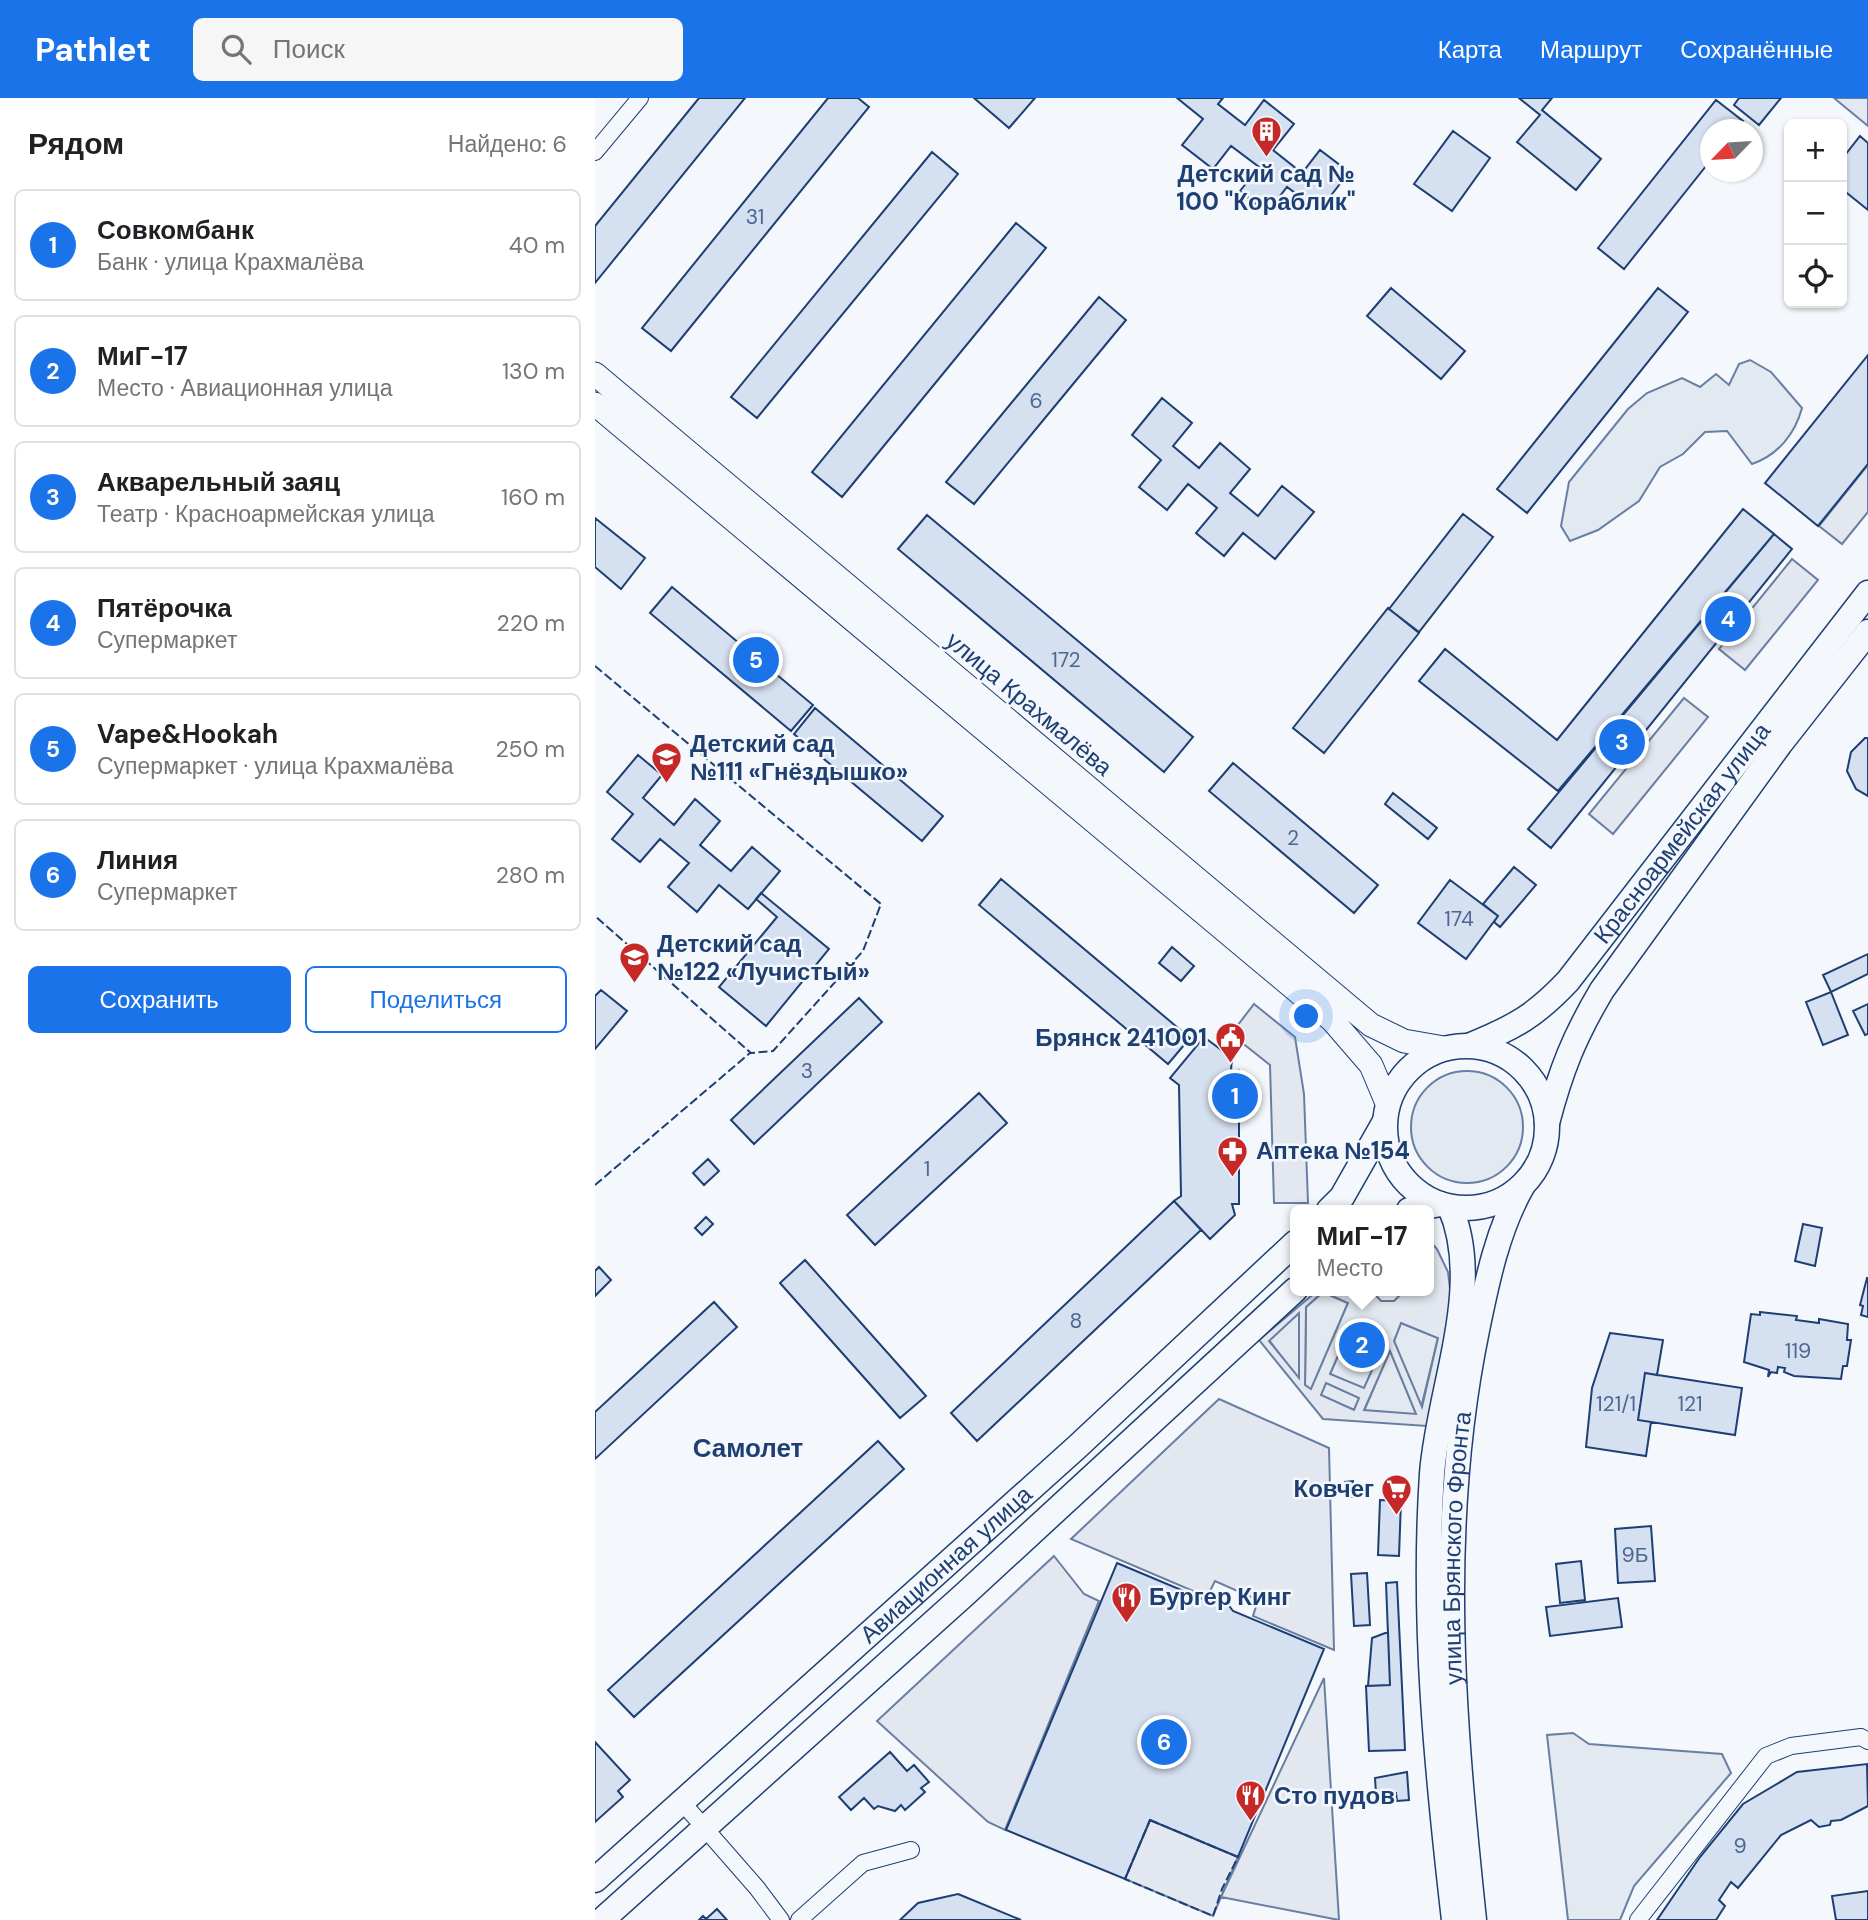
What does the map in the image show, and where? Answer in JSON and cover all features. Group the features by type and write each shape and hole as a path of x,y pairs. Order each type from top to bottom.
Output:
{"main road":[{"name":"улица Крахмалёва","path":"595,374 1371,1025 1403,1041 1444,1048"},
{"name":"улица Крахмалёва","path":"595,404 1333,1021 1371,1065 1386,1113"},
{"name":"Красноармейская улица","path":"1471,1045 1517,1027 1545,1006 1568,981 1868,593"},
{"name":"Красноармейская улица","path":"1548,1124 1562,1068 1577,1032 1602,989 1780,744 1868,632"},
{"path":"1334,1205 1342,1197 1386,1113 1400,1079 1419,1059 1444,1048 1471,1045 1495,1050 1515,1062 1532,1079 1543,1100 1548,1124 1541,1158 1523,1185 1508,1197 1490,1205 1434,1207"},
{"path":"1386,1113 1388,1149 1399,1173 1417,1192 1445,1205"},
{"name":"улица Брянского Фронта","path":"1467,1920 1455,1730 1451,1587 1455,1475 1462,1403 1483,1300 1509,1210 1523,1185"},
{"name":"улица Брянского Фронта","path":"1445,1205 1463,1250 1461,1299 1432,1473 1431,1684 1467,1920"},
{"name":"Авиационная улица","path":"595,1880 1087,1438 1290,1249"},
{"name":"Авиационная улица","path":"602,1920 994,1568 1290,1296"}],"street":[{"path":"595,152 640,98"},
{"path":"1638,1920 1766,1756 1791,1746 1861,1737 1868,1741"},
{"path":"681,1801 781,1920"},
{"path":"799,1920 863,1863 911,1850"}],"shaded area":[{"path":"1834,98 1868,98 1868,126"},
{"path":"1750,360 1771,372 1802,408 1795,426 1784,442 1770,455 1752,464 1727,431 1705,432 1683,454 1660,467 1639,501 1598,530 1570,541 1561,526 1569,482 1628,409 1647,393 1682,378 1700,387 1716,374 1729,385 1739,364"},
{"path":"1868,465 1868,512 1842,544 1819,526"},
{"path":"1792,559 1818,580 1745,670 1719,649"},
{"path":"1684,698 1708,717 1613,834 1589,814"},
{"path":"1254,1004 1295,1037 1304,1094 1308,1203 1274,1203 1270,1065 1231,1034"},
{"path":"1467,1071 1488,1075 1507,1087 1519,1106 1523,1127 1519,1148 1507,1167 1488,1179 1467,1183 1446,1179 1427,1167 1415,1148 1411,1127 1415,1106 1427,1087 1446,1075"},
{"path":"1434,1246 1448,1272 1452,1305 1427,1426 1323,1419 1259,1340 1311,1296 1318,1296 1306,1307 1305,1385 1311,1389 1348,1303 1332,1296 1376,1296 1381,1301 1394,1301 1399,1296 1434,1296","holes":["1299,1313 1299,1378 1269,1341","1352,1323 1386,1339 1364,1388 1330,1374","1401,1323 1438,1338 1422,1407 1394,1341","1390,1351 1416,1414 1364,1410","1326,1383 1359,1398 1354,1410 1321,1395"]},
{"path":"1318,1296 1332,1296 1348,1303 1311,1390 1305,1385 1306,1307"},
{"path":"1300,1312 1299,1379 1269,1340"},
{"path":"1352,1323 1386,1338 1364,1389 1330,1374"},
{"path":"1401,1323 1438,1338 1421,1408 1394,1341"},
{"path":"1390,1350 1417,1415 1364,1411"},
{"path":"1326,1382 1360,1398 1354,1410 1320,1395"},
{"path":"1219,1399 1329,1448 1334,1650 1253,1616 1258,1600 1215,1581 1207,1597 1071,1539"},
{"path":"1054,1556 1084,1594 1099,1601 1005,1830 988,1822 877,1721"},
{"path":"1324,1678 1339,1920 1221,1897"},
{"path":"1573,1733 1589,1744 1722,1754 1731,1773 1634,1886 1620,1920 1568,1920 1547,1735"},
{"path":"1150,1820 1238,1857 1213,1916 1125,1879"}],"building":[{"path":"699,98 745,98 595,283 595,226"},
{"path":"828,98 858,98 869,107 671,351 642,328"},
{"path":"974,98 1035,98 1009,128"},
{"name":"Детский сад № 100 \"Кораблик\"","path":"1177,98 1223,98 1218,104 1245,125 1264,100 1294,124 1273,150 1302,173 1320,150 1349,172 1319,211 1287,187 1267,213 1240,191 1259,167 1231,146 1213,169 1182,145 1203,119"},
{"path":"1519,98 1552,98 1542,110 1601,159 1576,190 1517,142 1540,115"},
{"path":"1739,98 1781,98 1763,120 1752,119 1734,105"},
{"path":"1716,100 1740,119 1701,119"},
{"path":"1700,120 1700,174 1624,269 1598,248"},
{"path":"1453,131 1490,158 1452,211 1414,184"},
{"path":"1860,136 1868,143 1868,210 1847,193 1847,153"},
{"path":"932,152 958,174 757,418 731,397"},
{"path":"1016,223 1046,248 842,497 812,472"},
{"path":"1391,288 1465,351 1441,379 1367,316"},
{"path":"1658,288 1688,312 1527,513 1497,489"},
{"path":"1099,297 1126,320 974,504 946,482"},
{"path":"1868,355 1868,464 1818,526 1765,483"},
{"path":"1162,398 1192,423 1173,446 1199,468 1220,443 1250,469 1230,493 1258,516 1282,486 1314,512 1275,559 1243,533 1224,556 1196,533 1217,508 1188,484 1167,510 1139,487 1161,460 1132,435"},
{"path":"1743,509 1774,534 1558,791 1419,681 1445,649 1557,740"},
{"path":"1463,514 1493,537 1419,632 1389,609"},
{"path":"927,515 1193,737 1164,772 898,549"},
{"path":"595,518 645,558 621,589 595,567"},
{"path":"1774,534 1792,549 1551,848 1528,829"},
{"path":"672,587 813,705 791,731 650,613"},
{"path":"1388,608 1419,633 1324,753 1293,728"},
{"path":"815,708 943,816 922,841 794,734"},
{"path":"1868,738 1868,796 1856,789 1847,771 1851,752"},
{"path":"638,755 662,775 643,798 674,825 695,799 720,821 700,845 731,871 752,847 780,871 748,909 719,885 697,912 668,887 689,863 660,839 640,862 612,839 633,814 607,792"},
{"path":"1233,763 1378,885 1354,913 1209,791"},
{"path":"1393,793 1437,828 1428,839 1385,804"},
{"path":"1514,867 1536,885 1500,927 1494,922 1498,916 1483,904"},
{"path":"1001,879 1190,1038 1168,1064 979,905"},
{"path":"1450,880 1498,916 1466,959 1418,923"},
{"path":"761,893 829,949 766,1026 719,987 777,917 756,899"},
{"path":"1172,947 1194,966 1181,981 1159,963"},
{"path":"1868,954 1868,974 1831,992 1823,975"},
{"path":"601,990 627,1011 595,1049 595,996"},
{"path":"1831,992 1848,1035 1823,1045 1806,1002"},
{"path":"859,998 882,1022 754,1144 731,1120"},
{"path":"1868,1004 1868,1034 1865,1035 1853,1011"},
{"path":"1204,1037 1232,1058 1231,1070 1239,1070 1239,1204 1232,1204 1235,1215 1210,1239 1174,1201 1181,1196 1179,1085 1170,1078"},
{"path":"979,1093 1007,1123 875,1245 847,1215"},
{"path":"708,1159 719,1171 704,1185 693,1173"},
{"path":"1174,1201 1201,1230 977,1441 951,1413"},
{"path":"706,1217 713,1224 702,1235 695,1228"},
{"path":"1803,1224 1822,1228 1815,1266 1795,1261"},
{"path":"805,1260 926,1396 900,1418 780,1283"},
{"path":"599,1267 611,1280 595,1296 595,1271"},
{"path":"1867,1278 1868,1317 1861,1315 1863,1306 1860,1305"},
{"path":"714,1302 737,1327 595,1459 595,1412"},
{"path":"1760,1312 1797,1316 1796,1320 1819,1323 1819,1319 1848,1324 1847,1340 1851,1340 1847,1366 1843,1366 1841,1379 1794,1376 1784,1372 1785,1368 1778,1367 1777,1373 1771,1372 1768,1377 1769,1370 1744,1362 1751,1314 1760,1315"},
{"path":"1610,1333 1663,1340 1657,1375 1645,1373 1638,1420 1651,1422 1646,1456 1586,1447 1592,1388"},
{"path":"1645,1373 1742,1388 1735,1435 1638,1420"},
{"path":"878,1441 904,1469 634,1717 608,1690"},
{"path":"1353,1481 1354,1497 1346,1497 1345,1482"},
{"path":"1380,1500 1401,1501 1399,1556 1378,1555"},
{"path":"1651,1526 1655,1581 1618,1583 1615,1529"},
{"path":"1581,1561 1585,1600 1560,1603 1556,1564"},
{"path":"1117,1563 1205,1600 1217,1599 1227,1603 1233,1611 1324,1649 1238,1857 1150,1820 1125,1879 1006,1830"},
{"path":"1367,1573 1370,1625 1354,1626 1351,1574"},
{"path":"1397,1582 1405,1750 1369,1751 1366,1686 1390,1685 1386,1583"},
{"path":"1618,1598 1622,1627 1550,1636 1546,1607"},
{"path":"1388,1632 1390,1685 1368,1686 1372,1638"},
{"path":"595,1742 630,1780 618,1791 623,1797 595,1822"},
{"path":"890,1752 907,1771 914,1765 929,1782 921,1788 925,1792 905,1810 901,1805 895,1811 878,1806 874,1809 864,1798 851,1810 839,1797"},
{"path":"1867,1764 1868,1806 1841,1820 1831,1821 1830,1825 1819,1827 1811,1820 1781,1835 1738,1888 1731,1882 1719,1900 1725,1906 1716,1920 1657,1920 1700,1857 1743,1804 1797,1772"},
{"path":"1407,1772 1409,1800 1397,1801 1396,1793 1376,1794 1375,1778"},
{"path":"1868,1891 1868,1920 1836,1920 1832,1896"},
{"path":"958,1894 1021,1920 900,1920 918,1903"},
{"path":"717,1909 727,1920 699,1920 703,1916 706,1919"}],"fence":[{"path":"595,666 881,904 863,951 773,1051 751,1053 595,916"},
{"path":"595,1185 750,1053"},
{"path":"1150,1820 1238,1857 1222,1889 1213,1916 1125,1879 1150,1820"}],"place":[{"name":"Детский сад № 100 \"Кораблик\"","path":"1266,159"},
{"name":"Пятёрочка","path":"1728,619"},
{"name":"Vape&Hookah","path":"756,660"},
{"name":"Акварельный заяц","path":"1622,742"},
{"name":"Детский сад №111 «Гнёздышко»","path":"667,785"},
{"name":"Детский сад №122 «Лучистый»","path":"634,985"},
{"name":"Брянск 241001","path":"1230,1065"},
{"name":"Совкомбанк","path":"1235,1096"},
{"name":"Аптека №154","path":"1233,1178"},
{"name":"МиГ-17","path":"1362,1345"},
{"name":"Ковчег","path":"1397,1516"},
{"name":"Бургер Кинг","path":"1126,1624"},
{"name":"Линия","path":"1164,1742"},
{"name":"Сто пудов","path":"1251,1823"}],"district":[{"name":"Самолет","path":"748,1448"}]}
